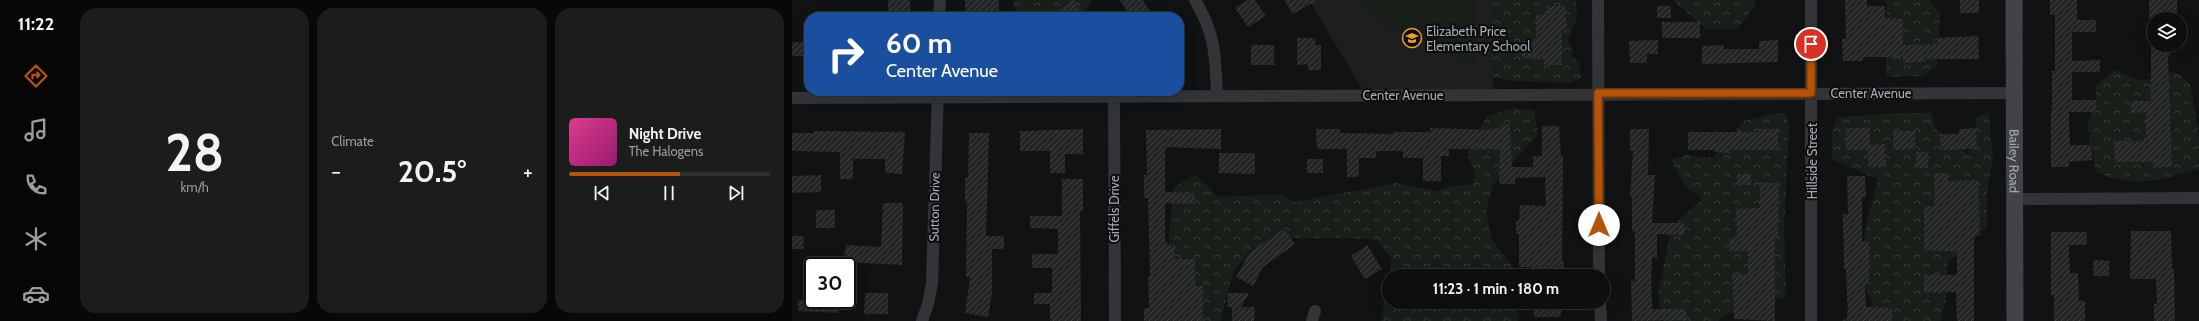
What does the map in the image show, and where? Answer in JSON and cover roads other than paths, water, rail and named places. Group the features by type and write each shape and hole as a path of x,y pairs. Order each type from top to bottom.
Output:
{"street":[{"path":"939,12 940,0"},
{"path":"1195,0 1211,30 1214,42 1217,95"},
{"path":"1598,0 1599,269"},
{"name":"Hillside Street","path":"1811,0 1811,321"},
{"name":"Bailey Road","path":"2014,0 2016,198 2015,321"},
{"name":"Center Avenue","path":"1184,96 1598,93 2014,93"},
{"name":"Center Avenue","path":"792,98 865,96"},
{"name":"Sutton Drive","path":"922,321 928,304 932,283 938,96"},
{"name":"Center Avenue","path":"1055,96 1166,96"},
{"name":"Giffels Drive","path":"1114,97 1115,321"},
{"path":"2016,198 2199,198"},
{"path":"1600,309 1601,321"}],"place":[{"name":"Elizabeth Price Elementary School","path":"1412,38"}]}
